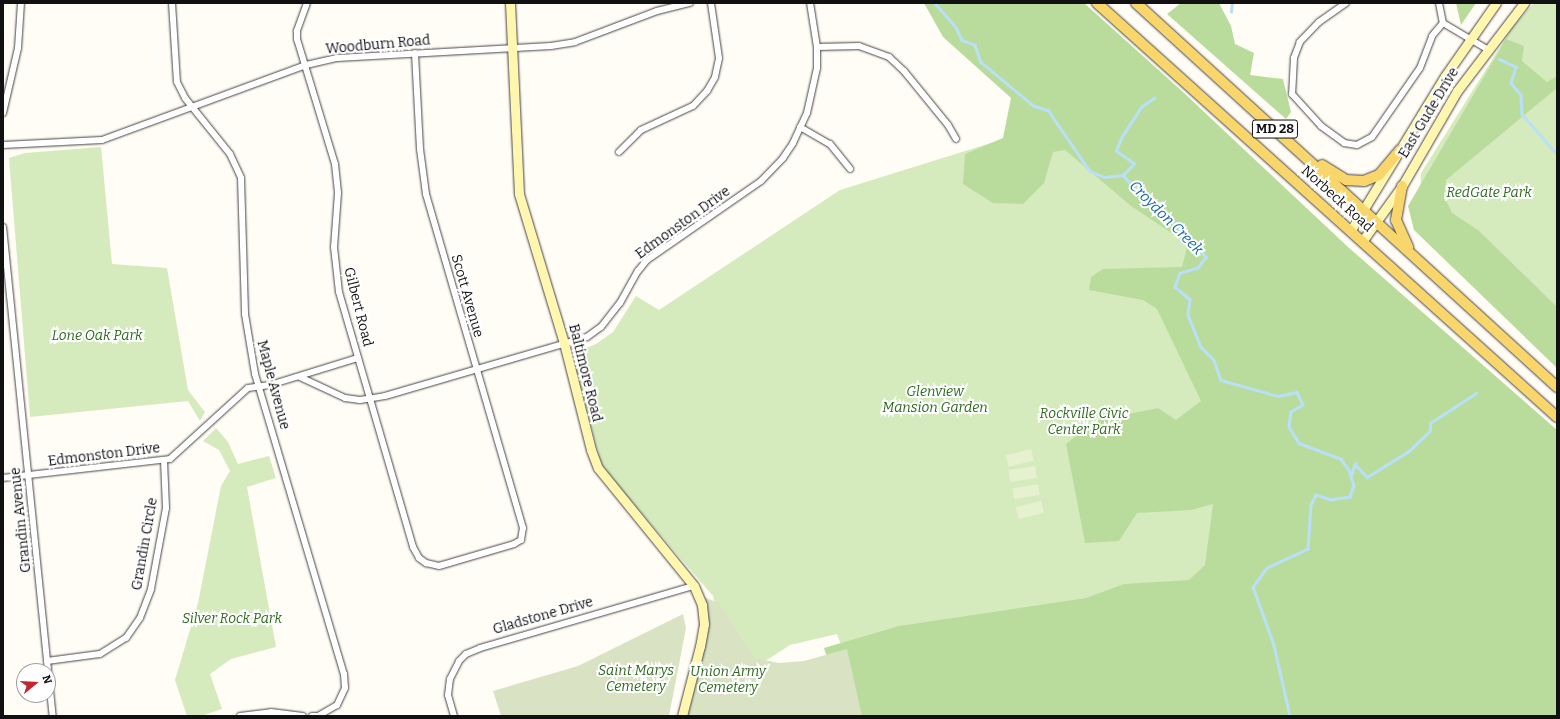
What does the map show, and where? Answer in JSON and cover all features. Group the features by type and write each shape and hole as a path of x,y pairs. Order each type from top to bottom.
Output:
{"main road":[{"name":"Norbeck Road","path":"1097,3 1352,230 1557,417"},
{"name":"Norbeck Road","path":"1136,3 1557,387"},
{"path":"1303,154 1346,180 1358,182 1370,180 1379,175 1400,150"},
{"path":"1402,186 1396,220 1413,256"}],"street":[{"path":"3,113 18,48 21,3"},
{"name":"Maple Avenue","path":"172,3 177,82 185,98 194,106 230,154 241,178 244,314 260,386 344,674 345,688 337,705 318,716 312,716"},
{"name":"Gilbert Road","path":"307,3 297,31 335,164 338,193 335,272 358,358 413,547 419,558 426,564"},
{"name":"Baltimore Road","path":"510,3 519,194 564,343 591,450 598,468 694,586 702,605 704,624 682,716"},
{"name":"Woodburn Road","path":"3,145 102,140 306,65 337,58 512,49 575,42 656,10 690,3"},
{"path":"619,152 641,130 693,106 707,91 715,77 720,58 711,3"},
{"name":"Edmonston Drive","path":"300,377 344,398 370,398 476,370 587,337 601,327 620,303 638,271 647,260 761,181 783,158 800,127 814,88 817,47 810,3"},
{"path":"1346,3 1319,22 1300,42 1294,58 1292,94 1321,126 1344,142 1357,145 1372,137 1420,68 1432,36 1443,23"},
{"path":"1439,3 1443,23 1487,49"},
{"name":"East Gude Drive","path":"1352,230 1400,150 1470,39 1496,3"},
{"name":"East Gude Drive","path":"1363,240 1402,186 1457,91 1487,49 1524,3"},
{"path":"817,47 859,46 889,57 904,71 956,139"},
{"name":"Scott Avenue","path":"415,54 420,149 426,194 523,528 521,540 439,566 426,564"},
{"path":"800,127 830,144 850,169"},
{"name":"Grandin Avenue","path":"3,227 53,716"},
{"name":"Edmonston Drive","path":"3,478 164,461 188,444 248,388 300,377 358,358"},
{"name":"Grandin Circle","path":"48,661 100,654 126,638 140,618 151,589 166,508 164,461"},
{"name":"Gladstone Drive","path":"454,716 448,695 450,680 466,654 480,648 694,586"},
{"path":"240,716 271,712 303,716"}],"green space":[{"path":"924,3 1084,3 1184,93 1348,247 1557,430 1557,716 854,716 838,691 824,648 899,626 1086,598 1124,584 1189,580 1205,565 1213,504 1191,510 1137,513 1119,541 1085,543 1066,444 1095,421 1158,408 1176,420 1201,401 1157,309 1143,300 1089,290 1091,277 1103,269 1182,267 1188,244 1131,206 1065,150 1053,152 1044,183 1023,204 993,203 963,184 965,154 1003,138 1011,98 943,37"},
{"path":"1181,3 1219,3 1231,26 1235,44 1254,53 1250,75 1283,79 1291,112 1286,119 1167,14"},
{"path":"1456,3 1476,3 1461,25"},
{"name":"RedGate Park","path":"1534,3 1557,3 1557,338 1419,221 1421,173 1512,28"},
{"path":"1506,39 1524,46 1522,61 1547,82 1557,76 1557,88 1446,180 1444,196 1452,213 1478,230 1557,307 1557,368 1414,230 1408,206"},
{"name":"Rockville Civic Center Park","path":"1133,81 1557,716 841,645 837,634 790,645 737,679 713,596 602,467 575,366 579,364 577,356 579,351 596,344 613,332 636,296 659,310 840,190 1065,120"},
{"name":"Lone Oak Park","path":"101,147 112,264 167,268 188,390 205,412 200,421 188,401 30,417 9,158 25,153"},
{"name":"Silver Rock Park","path":"216,428 228,442 238,464 269,456 276,478 247,487 276,647 231,659 210,674 222,709 201,716 187,716 175,680 198,603 221,486 230,471 219,450 203,441"},
{"path":"1031,449 1034,461 1009,467 1006,455"},
{"path":"1035,466 1037,478 1010,482 1008,470"},
{"path":"1038,484 1040,495 1014,499 1012,489"},
{"path":"1041,501 1044,513 1019,519 1016,507"},
{"name":"Union Army Cemetery","path":"698,595 719,603 755,658 779,663 804,661 847,649 862,716 682,716 700,646"},
{"name":"Saint Marys Cemetery","path":"683,614 686,628 669,716 501,716 493,691 578,666"}],"waterway":[{"name":"Croydon Creek","path":"935,3 956,27 962,40 975,45 981,62 1034,106 1048,110 1090,171 1104,177 1123,175 1149,204 1171,220 1193,241 1206,257 1198,268 1180,273 1175,287 1190,299 1188,315 1201,347 1214,360 1221,380 1278,396 1297,392 1303,405 1291,412 1289,427 1299,443 1341,459 1349,470 1354,485 1350,497 1331,500 1316,495 1311,505 1308,549 1267,568 1253,587 1274,645 1290,716"},
{"path":"1231,12 1232,3"},
{"path":"1499,59 1516,67 1511,83 1521,95 1522,114 1557,154"},
{"path":"1123,175 1134,164 1116,151 1121,138 1141,107 1154,98"},
{"path":"1351,475 1355,464 1367,477 1409,451 1430,431 1430,423 1476,393"}],"park label":[{"name":"Glenview Mansion Garden","path":"935,400"}]}
